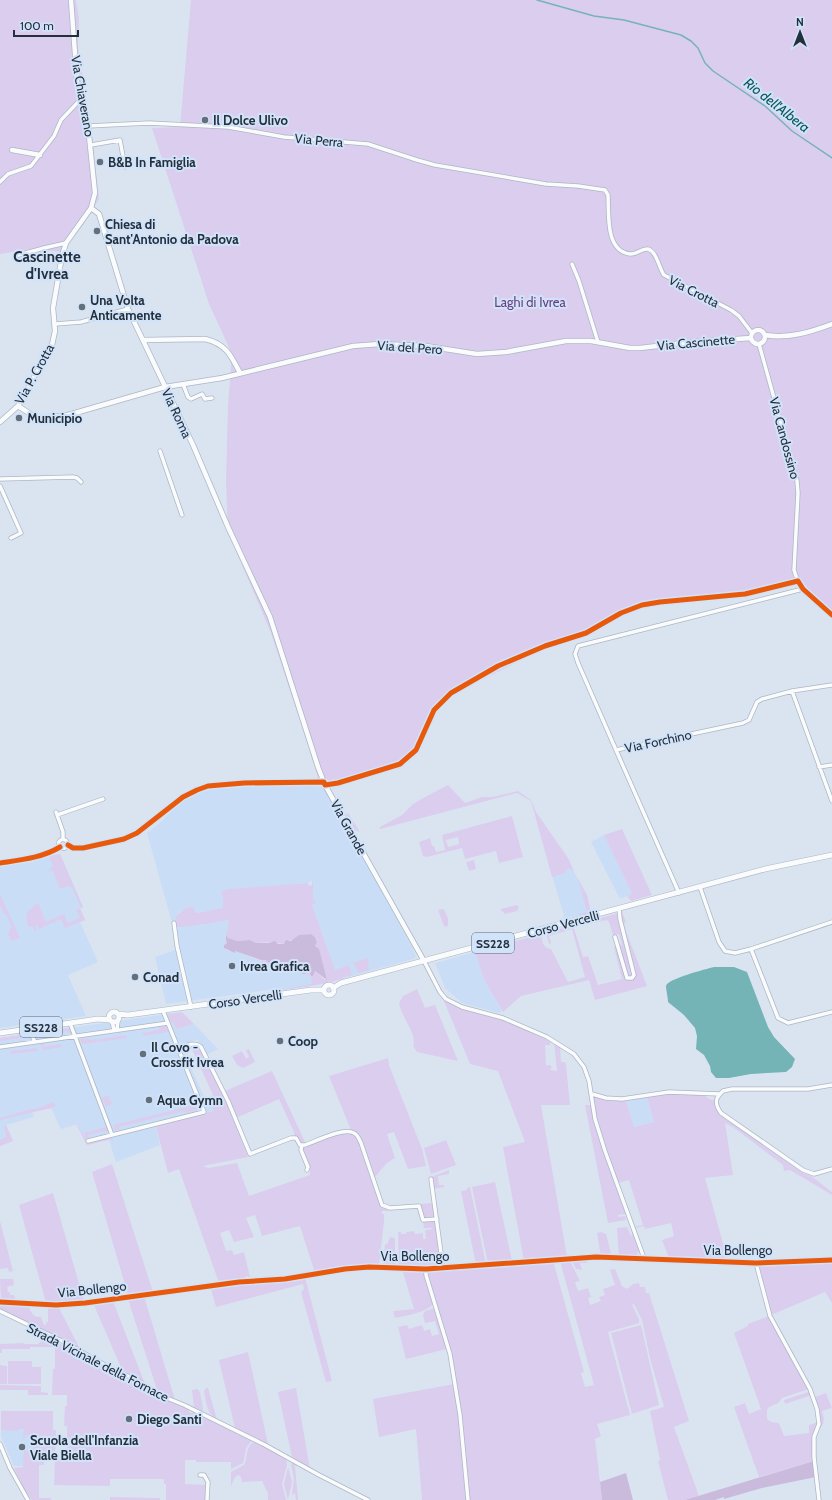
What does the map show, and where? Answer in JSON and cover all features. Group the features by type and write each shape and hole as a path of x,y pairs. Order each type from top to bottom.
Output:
{"main road":[{"name":"SS228","path":"679,893 785,864 832,855"},
{"name":"Corso Vercelli","path":"118,1018 128,1015 311,990 324,990 328,995 332,993 333,988 341,983 679,893"},
{"path":"113,1012 118,1018 115,1022 110,1019 113,1012"},
{"name":"SS228","path":"0,1033 98,1019 110,1019"}],"street":[{"name":"Via Chiaverano","path":"71,0 77,81 91,145 95,193 91,208"},
{"path":"0,182 8,174 31,166 54,136 61,120 81,100"},
{"name":"Via Perra","path":"88,126 122,123 183,124 236,128 284,137 368,144 435,165 546,184"},
{"name":"Via Chiaverano","path":"91,145 120,140 125,167"},
{"path":"12,150 40,155"},
{"name":"Via Crotta","path":"546,184 578,186 604,190 608,195 612,237 618,250 630,254 646,249 649,250 655,255 660,270 664,275 731,310 739,316 752,335"},
{"name":"Via P. Crotta","path":"0,422 18,406 49,352 55,331 53,316 55,294 62,256 66,244 91,208"},
{"name":"Via Roma","path":"91,208 99,214 128,309 193,445 228,527 270,617"},
{"path":"15,256 66,244"},
{"path":"572,264 579,281 598,342"},
{"path":"55,324 81,322 128,309"},
{"path":"765,337 763,332 759,330 752,335 754,342 759,344 765,337 799,335 832,324"},
{"name":"Via Cascinette","path":"640,348 752,335"},
{"path":"143,340 205,339 215,342 232,355 240,372"},
{"name":"Via del Pero","path":"18,406 40,418 82,412 165,387 210,380 353,346 380,344 426,346 477,354 506,352 578,340 630,348 640,348"},
{"name":"Via Candossino","path":"759,344 797,481 798,493 794,570 798,582 803,589 832,616"},
{"path":"183,384 188,397 191,399 202,394 205,399 212,398"},
{"path":"160,451 182,515"},
{"path":"0,479 73,477 77,478 80,482"},
{"path":"0,486 21,533 11,538"},
{"path":"616,750 578,663 575,654 578,646 803,589"},
{"name":"Via Grande","path":"270,617 324,782 424,961"},
{"name":"Via Forchino","path":"679,893 616,750 743,723 749,720 757,702 762,699 792,691 832,685"},
{"path":"792,691 832,801"},
{"path":"819,767 832,765"},
{"path":"63,839 73,848 83,848 124,839 137,833 183,797 208,786 244,783 324,782"},
{"path":"63,839 63,832 56,814 103,799"},
{"path":"60,847 58,843 63,839"},
{"path":"0,863 51,853 60,847 64,848 68,845"},
{"path":"700,887 719,942 725,951 735,952 751,949 832,922"},
{"path":"616,937 626,978 632,978 634,975 620,919 619,909"},
{"name":"Corso Vercelli","path":"174,923 176,943 191,1007"},
{"path":"751,949 778,1018 782,1022 788,1023 832,1012"},
{"path":"424,961 440,992 446,998 454,1003 503,1018 547,1038 574,1054 584,1067 592,1094 595,1118 605,1151 644,1258"},
{"path":"88,1141 204,1112 163,1011"},
{"path":"116,1030 118,1018"},
{"path":"110,1019 116,1030"},
{"path":"70,1023 112,1135"},
{"path":"0,1047 168,1023"},
{"path":"29,1029 35,1042"},
{"path":"178,1049 193,1043 198,1044 201,1047 228,1101 250,1154 291,1138 296,1138 302,1145 301,1150 308,1167 307,1170"},
{"path":"832,1085 808,1089 732,1089 723,1091 717,1098 716,1104 721,1112 803,1170 814,1174 832,1169"},
{"path":"592,1094 606,1098 622,1099 674,1091 720,1094"},
{"path":"302,1145 305,1146 344,1131 353,1132 357,1135 361,1143 382,1205 390,1208 419,1206 422,1218 426,1220 437,1219"},
{"path":"431,1179 443,1268"},
{"name":"Via Bollengo","path":"0,1302 67,1304 239,1282 286,1279 345,1269 379,1267 426,1270 582,1258 644,1258 676,1261 756,1263 832,1260"},
{"path":"756,1263 770,1316 810,1389 817,1410 819,1424 814,1437 814,1452 818,1500"},
{"path":"426,1270 426,1275 450,1354 460,1414 468,1500"},
{"name":"Strada Vicinale della Fornace","path":"0,1311 64,1342 112,1369 137,1380 162,1396 184,1405 272,1448 319,1475 368,1500"},
{"path":"0,1444 28,1500"},
{"path":"0,1457 4,1453"},
{"path":"200,1475 204,1475 208,1482 207,1500"}],"shaded area":[{"path":"237,786 318,786 327,792 412,947 416,957 338,980 312,905 313,882 230,889 221,892 223,908 196,913 190,906 177,914 203,925 206,923 229,920 224,948 226,950 235,952 234,951 311,976 326,983 285,990 277,989 166,1004 155,957 175,950 172,923 147,833 161,822 181,801 200,791"},
{"path":"604,835 632,894 620,899 591,842"},
{"path":"60,854 83,907 80,909 85,920 80,922 98,962 68,975 86,1016 0,1028 0,865"},
{"path":"569,863 587,895 591,913 562,919 564,916 551,872"},
{"path":"311,934 315,937 317,942 315,946 319,949 327,980 315,971 313,976 311,976 309,972 304,974 286,968 283,963 270,963 265,960 235,951 235,953 224,948 224,945 227,943 226,935 228,938 237,941 250,940 256,943 269,943 275,941 278,944 284,944 286,940 291,941 299,935"},
{"path":"475,952 484,980 502,1011 499,1013 462,1003 445,988 435,963"},
{"path":"714,967 734,967 747,972 768,1027 774,1037 795,1059 792,1067 786,1072 716,1078 711,1072 710,1066 704,1055 696,1049 697,1036 695,1028 684,1015 668,1002 666,986 668,983 680,977"},
{"path":"167,1014 170,1022 173,1021 176,1029 194,1024 218,1049 206,1055 198,1040 181,1045 205,1099 208,1098 214,1111 156,1126 160,1145 116,1162 109,1140 112,1139 87,1143 76,1123 61,1129 51,1108 32,1112 34,1117 6,1125 13,1141 0,1146 0,1038"},
{"path":"647,1097 654,1122 634,1127 626,1101"},
{"name":"Scuola dell'Infanzia Viale Biella","path":"1,1428 38,1429 37,1466 14,1466 1,1437"},
{"path":"814,1461 816,1477 762,1488 724,1499 724,1497 715,1500 685,1500"},
{"path":"626,1473 633,1500 602,1500 600,1482"}],"green space":[{"path":"0,0 76,0 79,19 78,48 91,126 99,199 83,225 67,244 64,252 31,249 0,254"},
{"name":"Laghi di Ivrea","path":"191,0 832,0 832,616 795,583 740,596 645,606 612,621 585,636 547,647 458,692 438,707 423,743 401,768 321,788 271,633 228,532 226,481 228,406 232,354 209,304 152,128 180,127"},
{"path":"448,785 465,803 482,797 493,797 518,791 531,800 536,812 568,858 574,871 569,868 565,873 552,877 531,801 517,793 380,829 380,827 402,815 413,804"},
{"path":"348,813 360,832 355,830 346,814"},
{"path":"512,816 523,857 499,863 496,851 465,859 462,848 427,857 423,856 419,842 430,838 432,846 434,846 436,852 445,850 442,835","holes":["458,837 459,844 448,847 446,840"]},
{"path":"622,829 652,895 631,901 627,896 632,894 604,835"},
{"path":"60,854 83,907 81,908 72,888 68,886 60,889 52,870 48,871 53,866 49,856"},
{"path":"474,860 476,869 469,871 466,862"},
{"path":"578,879 587,895 591,913 578,914 587,912"},
{"path":"313,882 313,897 316,903 312,905 335,970 349,965 352,975 343,977 343,979 310,986 278,990 312,984 311,976 286,968 305,973 309,972 309,974 313,976 315,971 325,980 327,979 315,946 317,940 315,936 311,934 300,935 294,940 289,940 284,944 273,942 256,943 250,940 235,941 228,938 226,936 229,920 177,927 176,916 186,908 192,906 196,913 223,908 221,892 228,889 308,883 309,886 312,885"},
{"path":"0,894 20,938 11,941 8,933 12,927 6,914 4,914 0,906"},
{"path":"38,903 46,922 64,914 68,923 80,918 76,910 80,908 85,920 65,928 61,919 39,929 37,925 35,926 37,930 35,931 33,927 29,927 26,916 31,908"},
{"path":"517,905 519,907 517,911 505,914 500,909"},
{"path":"443,909 448,918 447,927 444,926 438,910"},
{"path":"622,912 626,922 624,923 626,931 647,986 595,1000 589,980 521,996 503,1012 484,980 475,952 541,934 543,944 547,948 551,949 568,982 585,977 572,929 549,936 551,943 549,944 546,933 573,925 583,957 588,956 598,985 622,979 614,947 622,945 619,934 613,935 607,920 580,926 579,924"},
{"path":"224,945 235,951 235,953 224,948"},
{"path":"368,958 369,970 359,973 353,963"},
{"path":"261,960 283,963 286,968 286,971 279,972 270,967 267,968 269,972 265,972"},
{"path":"417,989 425,1008 435,1005 458,1061 417,1052 413,1046 413,1037 399,1003 403,996"},
{"path":"445,1000 462,1008 503,1020 550,1042 550,1045 545,1045 546,1065 550,1065 552,1067 550,1070 557,1071 554,1042 560,1045 561,1062 565,1062 566,1065 570,1105 541,1105 567,1257 524,1261 503,1147 525,1142 498,1071 470,1064 444,1001"},
{"path":"182,1012 194,1024 176,1029 173,1022 170,1022 167,1014"},
{"path":"166,1026 169,1032 144,1036 142,1033 159,1030 159,1027"},
{"path":"69,1028 71,1033 68,1033 67,1031 36,1036 35,1033"},
{"path":"27,1034 28,1037 0,1041 0,1038"},
{"path":"126,1035 127,1038 99,1042 99,1039"},
{"path":"89,1038 89,1040 97,1039 98,1042 82,1044 80,1039"},
{"path":"43,1043 44,1047 61,1044 62,1047 43,1050 40,1044"},
{"path":"190,1045 199,1047 222,1091 248,1157 203,1166 208,1168 237,1163 249,1196 310,1175 310,1169 302,1148 343,1132 353,1133 358,1138 381,1207 389,1209 389,1211 382,1211 382,1214 384,1214 384,1221 379,1265 315,1273 300,1226 262,1236 255,1215 246,1218 254,1237 234,1242 229,1230 220,1233 226,1251 232,1250 234,1255 244,1252 250,1277 246,1276 245,1278 219,1283 179,1169 168,1173 156,1126 214,1111 208,1098 213,1095"},
{"path":"36,1048 38,1051 11,1054 10,1051"},
{"path":"249,1049 255,1062 243,1068 237,1065 232,1056 242,1051 246,1059 249,1057 246,1050"},
{"path":"388,1058 389,1065 422,1149 426,1166 408,1169 394,1132 387,1134 395,1158 387,1163 374,1178 369,1158 363,1144 356,1133 351,1130 329,1076"},
{"path":"272,1071 306,1144 302,1144 294,1135 279,1099 236,1118 225,1091"},
{"path":"667,1094 704,1094 709,1099 714,1100 715,1108 720,1115 803,1173 811,1176 832,1192 832,1195 790,1170 784,1171 783,1165 733,1127 725,1123 733,1175 705,1178 724,1247 725,1261 670,1260 662,1240 674,1236 671,1223 645,1229 644,1226 634,1228 643,1225 629,1180 618,1183 598,1123 593,1098 594,1096 611,1101 626,1101 634,1127 654,1122 647,1097"},
{"path":"108,1095 112,1104 106,1107 102,1098"},
{"path":"54,1102 56,1106 51,1108 0,1120 0,1118 35,1109"},
{"path":"199,1104 201,1109 185,1113 184,1111 119,1127 120,1129 115,1131 113,1125"},
{"path":"585,1105 592,1105 604,1153 626,1214 618,1215 618,1217 625,1216 626,1220 608,1223"},
{"path":"76,1123 85,1138 84,1133 107,1127 109,1132 106,1133 105,1131 88,1135 89,1137 85,1139 88,1143 112,1137 113,1139 87,1145 76,1124 61,1130"},
{"path":"6,1125 13,1141 0,1146 0,1140 6,1137 4,1126"},
{"path":"446,1140 456,1165 431,1174 424,1148"},
{"path":"112,1164 153,1292 128,1295 92,1172"},
{"path":"449,1170 449,1174 438,1176 439,1185 444,1185 444,1187 433,1189 431,1177"},
{"path":"495,1182 512,1261 489,1264 472,1187"},
{"path":"470,1187 485,1260 485,1263 476,1265 461,1191 467,1190 467,1188"},
{"path":"53,1193 84,1301 46,1303 19,1205"},
{"path":"433,1203 434,1218 425,1219 422,1215 420,1204"},
{"path":"0,1221 13,1271 9,1272 8,1268 0,1269"},
{"path":"423,1222 435,1222 441,1265 433,1268 399,1266 398,1232 401,1232 401,1234 414,1231 415,1234 423,1233 423,1239 426,1239 425,1230 432,1228 424,1228"},
{"path":"627,1227 631,1236 633,1233 641,1251 637,1252 638,1255 641,1255 640,1257 619,1257 617,1228"},
{"path":"601,1232 606,1234 612,1257 601,1257 597,1233"},
{"path":"390,1237 395,1238 395,1266 383,1265 385,1244 387,1245"},
{"path":"586,1259 587,1263 580,1263 582,1270 576,1269 572,1261"},
{"path":"560,1261 570,1261 580,1281 575,1282 578,1291 588,1288 591,1297 588,1298 590,1305 601,1301 599,1297 605,1295 603,1289 615,1285 610,1270 615,1269 622,1286 627,1289 633,1284 639,1283 640,1287 645,1287 646,1293 649,1293 689,1421 674,1427 699,1496 685,1500 668,1500 658,1461 660,1460 650,1411 664,1407 650,1358 642,1320 634,1304 632,1305 639,1319 639,1323 608,1332 630,1415 597,1424 601,1436 595,1439 602,1500 469,1500 451,1354 428,1273 430,1271 446,1268 554,1264 584,1372 581,1373 585,1387 594,1385"},
{"path":"832,1261 832,1303 825,1292 771,1315 759,1265"},
{"path":"402,1269 423,1271 433,1304 421,1311 395,1318 393,1311 414,1309"},
{"path":"305,1277 332,1381 326,1382 301,1292 304,1289 303,1284 216,1307 210,1286"},
{"path":"0,1279 13,1279 14,1285 7,1287 8,1292 10,1292 10,1295 14,1295 16,1301 1,1300"},
{"path":"144,1296 175,1400 158,1393 128,1299"},
{"path":"113,1301 145,1384 123,1372 93,1303"},
{"path":"0,1303 28,1305 31,1312 36,1317 41,1317 44,1325 48,1322 48,1305 58,1306 80,1349 0,1310"},
{"path":"435,1308 447,1349 406,1359 398,1327 407,1325 409,1329 421,1325 424,1331 430,1329 432,1336 439,1334 435,1321 425,1323 423,1315 425,1311"},
{"path":"769,1316 809,1389 782,1398 778,1403 769,1407 767,1410 767,1419 771,1422 779,1423 784,1436 809,1433 809,1425 818,1422 813,1434 814,1461 759,1477 734,1407 745,1403 749,1414 761,1409 734,1333 748,1326 748,1324"},
{"path":"641,1325 659,1405 632,1414 611,1333"},
{"name":"Diego Santi","path":"47,1336 57,1340 57,1342 146,1391 148,1389 163,1398 188,1408 189,1412 192,1413 193,1411 254,1440 248,1444 243,1463 231,1469 231,1462 196,1462 196,1460 185,1460 185,1484 206,1485 206,1500 166,1500 166,1484 164,1484 164,1479 110,1479 110,1486 54,1485 55,1460 67,1458 67,1426 64,1426 67,1395 52,1395 53,1369 55,1369 55,1347 2,1349 2,1353 0,1353 0,1344 38,1344"},
{"path":"248,1352 268,1444 235,1428 219,1360"},
{"path":"8,1361 32,1361 32,1367 41,1367 41,1384 8,1384"},
{"path":"0,1365 7,1366 7,1384 0,1384"},
{"path":"454,1384 459,1420 466,1500 422,1500 416,1429 379,1437 373,1399"},
{"path":"0,1385 41,1386 41,1392 48,1393 48,1395 28,1395 28,1390 0,1390"},
{"path":"208,1388 217,1420 211,1414 205,1399 204,1391"},
{"path":"296,1388 310,1469 292,1457 278,1392"},
{"path":"197,1389 200,1392 203,1409 201,1412 194,1409 192,1390"},
{"path":"811,1391 812,1395 785,1404 784,1400"},
{"path":"826,1393 832,1408 822,1411 824,1421 818,1430 821,1421 815,1397"},
{"path":"1,1411 53,1411 53,1430 56,1430 55,1458 44,1458 44,1465 39,1465 39,1498 51,1498 51,1500 32,1500 24,1489 14,1468 23,1467 24,1448 25,1451 31,1451 31,1449 33,1449 33,1437 31,1437 31,1435 25,1435 23,1439 24,1429 18,1429 18,1431 1,1430"},
{"path":"256,1441 286,1458 287,1465 282,1484 286,1500 268,1500 268,1493 262,1481 242,1482 239,1475 235,1477 231,1486 231,1472 244,1465 248,1448"},
{"path":"293,1462 296,1464 298,1500 296,1500 295,1493 292,1495 294,1478 291,1465"},
{"path":"288,1467 292,1482 288,1500 284,1484"},
{"path":"110,1497 160,1498 160,1500 110,1500"}],"waterway":[{"name":"Rio dell'Albera","path":"537,0 594,16 624,20 681,35 691,41 698,48 705,63 713,71 765,106 792,131 832,158"}],"cycle path":[{"path":"68,845 73,848 83,848 124,839 137,833 183,797 208,786 244,783 324,782 325,785 338,783 400,764 416,750 434,710 451,693 498,666 545,646 586,633 621,613 642,605 745,594 798,581 803,589 832,615"},
{"path":"0,863 23,860 46,854 60,847"},
{"path":"0,1302 56,1305 85,1303 239,1282 285,1279 345,1269 369,1267 426,1269 596,1257 756,1263 832,1260"}],"place":[{"name":"Il Dolce Ulivo","path":"205,120"},
{"name":"B&B In Famiglia","path":"100,162"},
{"name":"Chiesa di Sant'Antonio da Padova","path":"97,231"},
{"name":"Una Volta Anticamente","path":"82,307"},
{"name":"Municipio","path":"19,418"},
{"name":"Ivrea Grafica","path":"232,966"},
{"name":"Conad","path":"135,977"},
{"name":"Coop","path":"280,1041"},
{"name":"Il Covo - Crossfit Ivrea","path":"143,1054"},
{"name":"Aqua Gymn","path":"149,1100"},
{"name":"Diego Santi","path":"129,1419"},
{"name":"Scuola dell'Infanzia Viale Biella","path":"22,1447"}],"district":[{"name":"Cascinette d'Ivrea","path":"47,266"}]}
